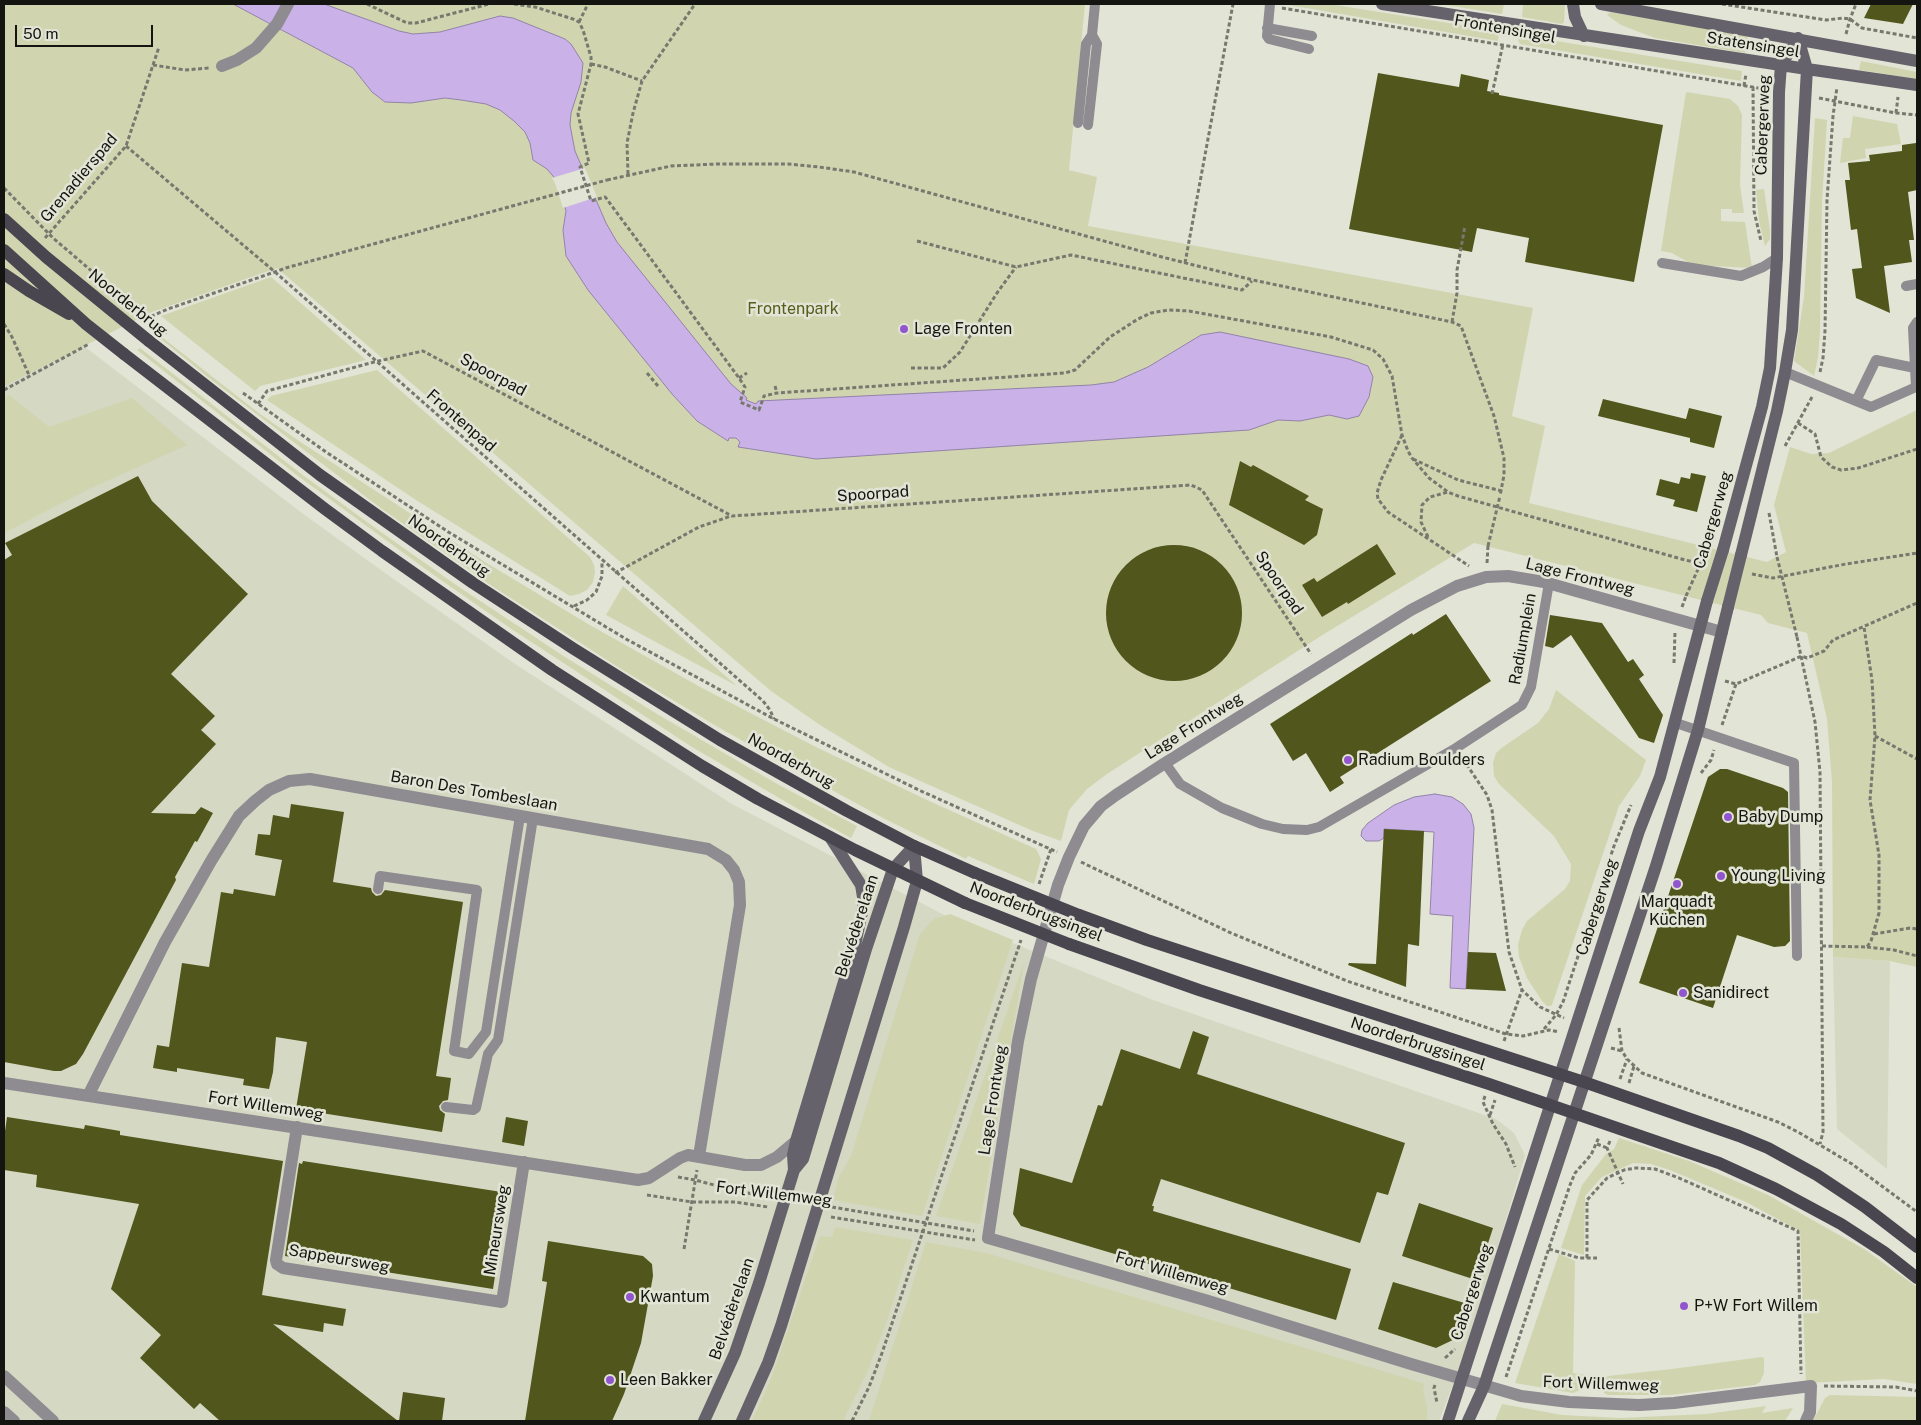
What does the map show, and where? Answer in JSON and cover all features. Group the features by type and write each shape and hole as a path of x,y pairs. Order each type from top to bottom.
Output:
{"main road":[{"name":"Noorderbrug","path":"4,219 46,257 149,342 320,475 473,583 720,740 914,846"},
{"path":"4,250 86,324 325,509 552,670 702,766 830,838 893,869"},
{"path":"4,274 36,296 86,324"},
{"name":"Noorderbrugsingel","path":"914,846 1079,915 1165,946 1560,1074 1740,1136 1795,1162 1840,1190 1917,1248"},
{"name":"Noorderbrugsingel","path":"893,869 965,903 1069,944 1199,990 1574,1113 1684,1151 1756,1179 1841,1224 1884,1252 1917,1278"}],"street":[{"path":"222,66 237,60 256,48 277,24 288,4"},
{"name":"Frontensingel","path":"1382,4 1584,36"},
{"path":"1573,4 1575,17 1584,36"},
{"name":"Statensingel","path":"1601,4 1617,5 1917,61"},
{"name":"Statensingel","path":"1584,36 1917,85"},
{"name":"Cabergerweg","path":"1448,1421 1639,831 1660,777 1762,407 1770,368 1777,258 1779,92 1782,65 1798,38"},
{"name":"Cabergerweg","path":"1468,1421 1484,1386 1656,866 1698,730 1785,372 1794,297 1807,69 1798,38"},
{"name":"Lage Frontweg","path":"988,1238 1018,1041 1031,979 1058,885 1069,857 1084,826 1101,806 1165,763 1432,597 1457,586 1486,577 1508,576 1549,584 1722,632"},
{"name":"Baron Des Tombeslaan","path":"88,1096 165,942 210,862 239,816 269,790 289,781 310,778 708,849 726,860 734,870 739,882 740,905 699,1156"},
{"path":"794,1170 793,1155 796,1141 855,945 864,903 861,885 830,838"},
{"path":"742,1421 768,1363 816,1215 917,881 914,846"},
{"name":"Belvédèrelaan","path":"704,1421 735,1353 794,1170 803,1159 866,949 893,869 914,846"},
{"name":"Fort Willemweg","path":"4,1083 638,1180 649,1178 684,1156 699,1156 745,1165 761,1165 777,1157 796,1141"},
{"name":"Sappeursweg","path":"297,1127 276,1260 277,1264 284,1268 502,1302"},
{"name":"Mineursweg","path":"502,1302 524,1162"},
{"name":"Fort Willemweg","path":"988,1238 1205,1300 1501,1391 1552,1401 1639,1405 1701,1400 1806,1387"},
{"path":"4,1376 53,1421"},
{"path":"1806,1387 1810,1412 1806,1421"},
{"path":"4,1412 14,1421"}],"lane":[{"path":"1083,124 1086,44 1092,35 1096,4"},
{"path":"1270,5 1267,36 1272,41 1309,49"},
{"path":"1267,28 1312,36"},
{"path":"1662,263 1741,276 1763,267 1777,258"},
{"path":"1906,286 1917,284"},
{"path":"1785,372 1871,407 1916,387 1913,328 1917,322"},
{"path":"1856,401 1876,360 1915,368"},
{"name":"Radiumplein","path":"1165,763 1180,784 1222,808 1262,824 1282,829 1307,830 1329,822 1456,748 1522,705 1529,693 1549,584"},
{"path":"1676,723 1794,763 1797,956"},
{"path":"378,889 380,876 477,890 454,1051 469,1054 486,1032 526,817"},
{"path":"446,1107 473,1110 476,1108 488,1054 498,1040 526,817"}],"path":[{"path":"367,4 407,23 416,23 489,4"},
{"path":"514,4 535,7 579,22 587,38 591,64 578,114 588,164 580,167 591,201 605,197 746,387 740,402 759,410 764,396 777,393 1065,373 1074,370 1110,337 1138,319 1151,313 1180,310 1331,337 1373,350 1383,359 1392,376 1402,435 1412,458 1429,478 1448,492 1704,564"},
{"path":"579,22 588,4"},
{"path":"628,174 628,143 633,113 642,81 695,4"},
{"path":"1185,263 1234,4"},
{"path":"1722,4 1826,20 1850,19 1862,28 1917,38"},
{"path":"1850,19 1856,4"},
{"name":"Frontensingel","path":"1270,5 1753,87"},
{"path":"1492,94 1503,44"},
{"name":"Grenadierspad","path":"42,240 126,146 159,47"},
{"path":"591,64 642,81"},
{"path":"153,65 185,70 202,69"},
{"name":"Cabergerweg","path":"1753,87 1754,210 1762,246 1763,267"},
{"path":"1896,113 1898,97"},
{"path":"1785,447 1817,386 1823,358 1827,200 1835,101 1896,113 1917,115"},
{"name":"Frontenpad","path":"126,146 275,272 374,362 762,701 770,710 774,719"},
{"path":"266,275 628,174 671,166 788,164 854,172 1185,263 1253,280 1452,322 1461,326 1480,374 1500,438 1504,458 1502,491 1488,546"},
{"path":"1754,171 1759,172"},
{"path":"4,188 53,238 102,280"},
{"path":"1452,322 1457,293 1457,270 1465,226"},
{"path":"917,241 1016,267 1071,255 1242,290 1253,280"},
{"path":"912,368 943,368 960,352 997,293 1016,267"},
{"path":"138,310 167,333"},
{"path":"4,324 29,375 4,390"},
{"name":"Spoorpad","path":"573,606 450,533 326,452 258,404 267,390 423,351 732,516 1191,485 1202,490 1320,667"},
{"path":"739,378 747,372"},
{"path":"647,373 658,386"},
{"path":"775,386 777,393"},
{"path":"1798,423 1814,434 1821,458 1832,467 1841,470 1858,468 1917,449"},
{"path":"1402,435 1381,480 1377,493 1378,499 1388,512 1486,577"},
{"path":"1412,458 1458,480 1502,491"},
{"path":"1428,539 1421,522 1422,505 1430,497 1448,492"},
{"path":"1769,506 1769,517 1777,557 1802,656 1816,722 1820,772 1823,1132 1820,1144"},
{"path":"615,573 699,527 732,516"},
{"path":"1744,572 1773,578 1917,553"},
{"path":"1674,669 1674,640 1677,620 1704,555"},
{"path":"573,606 587,600 596,592 602,576 602,561"},
{"path":"1736,684 1802,656 1807,658 1824,651 1833,640 1917,603"},
{"path":"573,606 626,639 774,719 921,791 1051,849 1039,886"},
{"path":"1864,627 1872,680 1875,736 1870,800 1879,855 1880,913 1867,947"},
{"path":"1875,736 1917,759"},
{"path":"1456,748 1490,802 1494,820 1509,952 1522,990 1540,1007 1556,1015"},
{"name":"Cabergerweg","path":"1506,1034 1524,1036 1544,1030 1556,1015 1563,1002 1624,819 1634,799"},
{"path":"1069,857 1231,933 1308,966 1506,1034 1522,990"},
{"path":"1873,934 1910,928 1917,929"},
{"path":"852,1421 869,1387 882,1353 1023,933"},
{"path":"1822,946 1867,947 1894,950 1917,956"},
{"path":"1622,1051 1634,1066 1649,1077 1778,1122 1820,1144 1852,1164 1917,1212"},
{"path":"1490,1115 1493,1124 1512,1156 1516,1176"},
{"path":"1501,1391 1575,1174 1591,1155 1597,1144 1608,1148 1623,1184"},
{"path":"684,1249 699,1156"},
{"path":"1587,1258 1588,1200 1607,1178 1636,1168 1655,1169 1703,1188 1798,1232 1806,1387 1896,1387 1917,1391"},
{"name":"Fort Willemweg","path":"639,1193 692,1202 735,1202 782,1209"},
{"name":"Fort Willemweg","path":"816,1215 977,1240 988,1238"},
{"path":"1549,1249 1579,1258 1596,1258"},
{"name":"Cabergerweg","path":"1437,1405 1434,1388 1439,1372 1445,1356 1459,1344"}],"shaded area":[{"path":"233,4 324,4 399,31 413,34 440,32 500,16 513,18 565,39 571,44 583,63 581,82 571,113 570,125 575,151 606,223 617,242 731,384 747,398 746,400 756,404 758,401 1091,385 1114,382 1148,367 1201,335 1220,332 1349,359 1368,366 1373,377 1369,397 1359,416 1347,419 1329,415 1300,421 1278,420 1249,430 816,459 738,447 740,442 736,438 729,438 728,441 697,421 672,394 588,290 566,256 563,230 566,211 558,182 547,169 533,160 530,143 525,132 514,121 500,110 486,104 461,100 445,98 411,103 385,102 372,92 353,68"},
{"path":"4,285 302,513 392,578 515,664 732,804 946,916 1153,1000 1496,1119 1514,1133 1525,1155 1471,1338 1439,1421 4,1421"},
{"path":"1435,794 1452,797 1463,804 1471,814 1474,828 1466,989 1450,988 1453,916 1430,914 1434,832 1384,829 1384,838 1379,841 1366,841 1361,836 1362,830 1368,823 1394,805 1414,797"},
{"path":"1833,957 1890,961 1887,1169 1837,1129"}],"green space":[{"name":"Frontenpark","path":"4,4 1085,4 1069,170 1097,177 1088,226 1533,308 1512,416 1545,426 1529,503 1767,562 1786,552 1774,505 1790,447 1811,454 1829,453 1917,410 1917,967 1890,961 1833,957 1832,782 1827,719 1807,633 1768,623 1761,615 1474,543 1324,634 1107,774 1087,789 1069,810 1061,841 1033,831 889,767 820,725 771,691 277,268 152,312 4,386"},
{"path":"1283,4 1329,4 1499,31 1498,41"},
{"path":"1440,4 1504,4 1502,14"},
{"path":"1523,4 1565,4 1564,22 1562,24 1522,17"},
{"path":"1610,12 1748,35 1745,53 1655,38 1621,25 1607,15"},
{"path":"1519,35 1742,71 1741,81 1520,44 1518,40"},
{"path":"1861,61 1917,72 1917,79 1859,70"},
{"path":"1686,92 1730,99 1738,106 1742,115 1740,185 1744,213 1732,213 1732,209 1721,209 1721,221 1745,222 1752,268 1693,265 1672,253 1661,251"},
{"path":"1853,116 1897,124 1901,144 1865,149 1866,158 1840,163 1843,138 1850,138"},
{"path":"1815,118 1827,120 1822,202 1820,332 1814,376 1794,361 1804,297"},
{"path":"1764,189 1770,230 1770,239 1765,246 1759,221 1756,190"},
{"path":"271,277 366,360 260,386 255,391 161,316"},
{"path":"163,338 260,414 299,441 485,562 588,624 702,688 816,747 1036,849 1041,859 1034,884 968,856 966,859 883,818 723,730 621,669 492,586 382,509 209,378 161,339"},
{"path":"140,348 300,473 459,587 565,657 657,714 779,785 857,826 851,838 692,747 513,630 298,476 137,350"},
{"path":"377,370 590,557 595,572 593,582 587,590 570,596 416,500 267,400 271,396"},
{"path":"9,395 49,427 132,398 187,445 89,489 4,533 4,398"},
{"path":"623,586 737,686 606,615"},
{"path":"1556,690 1646,760 1640,776 1619,806 1552,1005 1547,1006 1527,978 1519,957 1518,945 1522,930 1527,921 1565,889 1570,881 1571,864 1554,836 1499,784 1494,776 1493,763 1496,753 1538,723 1549,709"},
{"path":"950,914 1013,940 922,1216 833,1200 839,1177 851,1156 920,934 934,919"},
{"path":"1024,963 980,1224 936,1216"},
{"path":"1619,1138 1689,1161 1768,1195 1864,1249 1917,1287 1917,1384 1884,1379 1806,1383 1800,1231 1746,1202 1670,1170 1651,1164 1633,1163 1602,1177 1585,1196 1584,1255 1561,1248 1582,1185 1606,1154 1614,1149"},
{"path":"835,1227 913,1240 886,1323 866,1375 843,1421 752,1421 770,1382 820,1236 832,1237"},
{"path":"926,1242 986,1253 1413,1380 1424,1384 1427,1421 869,1421"},
{"path":"1559,1254 1575,1261 1573,1373 1588,1375 1585,1388 1573,1393 1515,1383"},
{"path":"1764,1358 1764,1373 1760,1382 1755,1385 1670,1395 1608,1395 1604,1393 1605,1378 1608,1376"},
{"path":"1830,1395 1917,1397 1917,1421 1813,1421 1825,1398"},
{"path":"1502,1404 1562,1415 1621,1418 1706,1414 1766,1406 1762,1413 1793,1408 1785,1421 1495,1421"}],"pier":[{"path":"585,168 597,197 563,208 552,178"}],"building":[{"path":"1871,4 1913,4 1903,24 1864,18"},
{"path":"1378,73 1459,87 1461,74 1489,80 1487,91 1499,93 1499,95 1663,125 1634,282 1525,262 1529,238 1477,228 1472,252 1349,229"},
{"path":"1916,143 1917,190 1908,192 1914,240 1909,240 1912,262 1884,266 1890,313 1856,298 1852,269 1862,268 1857,229 1851,230 1845,180 1850,180 1848,163 1870,161 1869,155 1902,151 1902,145"},
{"path":"1603,399 1686,419 1689,408 1722,416 1714,448 1690,442 1690,438 1598,416"},
{"path":"1240,461 1251,467 1253,465 1309,496 1305,500 1323,509 1317,535 1304,545 1229,505"},
{"path":"1691,473 1706,476 1697,512 1673,506 1675,500 1656,495 1660,479 1679,484 1681,477 1690,479"},
{"path":"138,476 152,501 248,594 171,674 215,716 201,730 216,744 151,813 195,814 201,807 213,813 175,877 176,880 76,1064 61,1071 54,1071 4,1062 4,560 12,555 5,543"},
{"path":"1377,544 1396,574 1348,604 1347,602 1322,617 1302,585 1314,578 1317,582"},
{"path":"1174,545 1200,551 1222,565 1236,587 1242,613 1236,639 1222,661 1200,675 1174,681 1148,675 1126,661 1112,639 1106,613 1112,587 1126,565 1148,551"},
{"path":"1446,614 1491,681 1340,777 1344,783 1330,792 1306,753 1293,761 1270,724 1412,633 1413,635"},
{"path":"1550,615 1602,623 1628,662 1633,659 1644,675 1639,679 1663,715 1654,743 1639,738 1571,635 1553,648 1545,646"},
{"path":"1720,769 1727,769 1783,788 1788,792 1790,941 1785,946 1774,947 1737,935 1713,1008 1639,983 1708,777"},
{"path":"291,804 344,812 333,882 371,888 376,896 381,895 385,890 463,902 436,1076 451,1078 448,1100 443,1101 439,1106 440,1110 445,1114 442,1132 296,1109 307,1042 276,1037 273,1072 269,1089 243,1085 244,1079 177,1068 177,1072 153,1068 157,1045 169,1047 182,963 209,967 221,892 233,894 234,889 275,896 282,860 255,855 258,834 270,835 273,815 289,818"},
{"path":"1384,829 1424,831 1419,946 1408,944 1406,987 1348,965 1349,963 1376,964"},
{"path":"1468,952 1496,953 1506,991 1466,989"},
{"path":"1193,1031 1209,1037 1197,1074 1405,1143 1388,1195 1377,1192 1360,1243 1161,1179 1152,1206 1154,1206 1153,1211 1351,1269 1336,1320 1021,1226 1013,1214 1020,1168 1072,1183 1098,1105 1102,1106 1121,1049 1180,1069"},
{"path":"7,1117 84,1129 85,1125 120,1131 120,1135 283,1161 262,1295 346,1309 343,1326 324,1323 323,1332 273,1324 398,1421 220,1421 200,1403 194,1409 140,1358 161,1335 111,1289 139,1204 36,1187 37,1175 4,1170 4,1138"},
{"path":"506,1117 528,1121 524,1146 502,1142"},
{"path":"303,1161 508,1193 493,1289 285,1256 299,1163 302,1164"},
{"path":"1419,1203 1493,1228 1476,1280 1402,1256"},
{"path":"548,1241 643,1256 652,1264 653,1276 641,1343 624,1394 612,1421 525,1421 547,1282 542,1281"},
{"path":"1393,1282 1468,1304 1457,1338 1436,1348 1378,1329"},
{"path":"403,1392 445,1398 442,1421 399,1421"}],"place":[{"name":"Lage Fronten","path":"904,329"},
{"name":"Radium Boulders","path":"1348,760"},
{"name":"Baby Dump","path":"1728,817"},
{"name":"Young Living","path":"1721,876"},
{"name":"Marquadt Küchen","path":"1677,884"},
{"name":"Sanidirect","path":"1683,993"},
{"name":"Kwantum","path":"630,1297"},
{"name":"P+W Fort Willem","path":"1684,1306"},
{"name":"Leen Bakker","path":"610,1380"}]}
